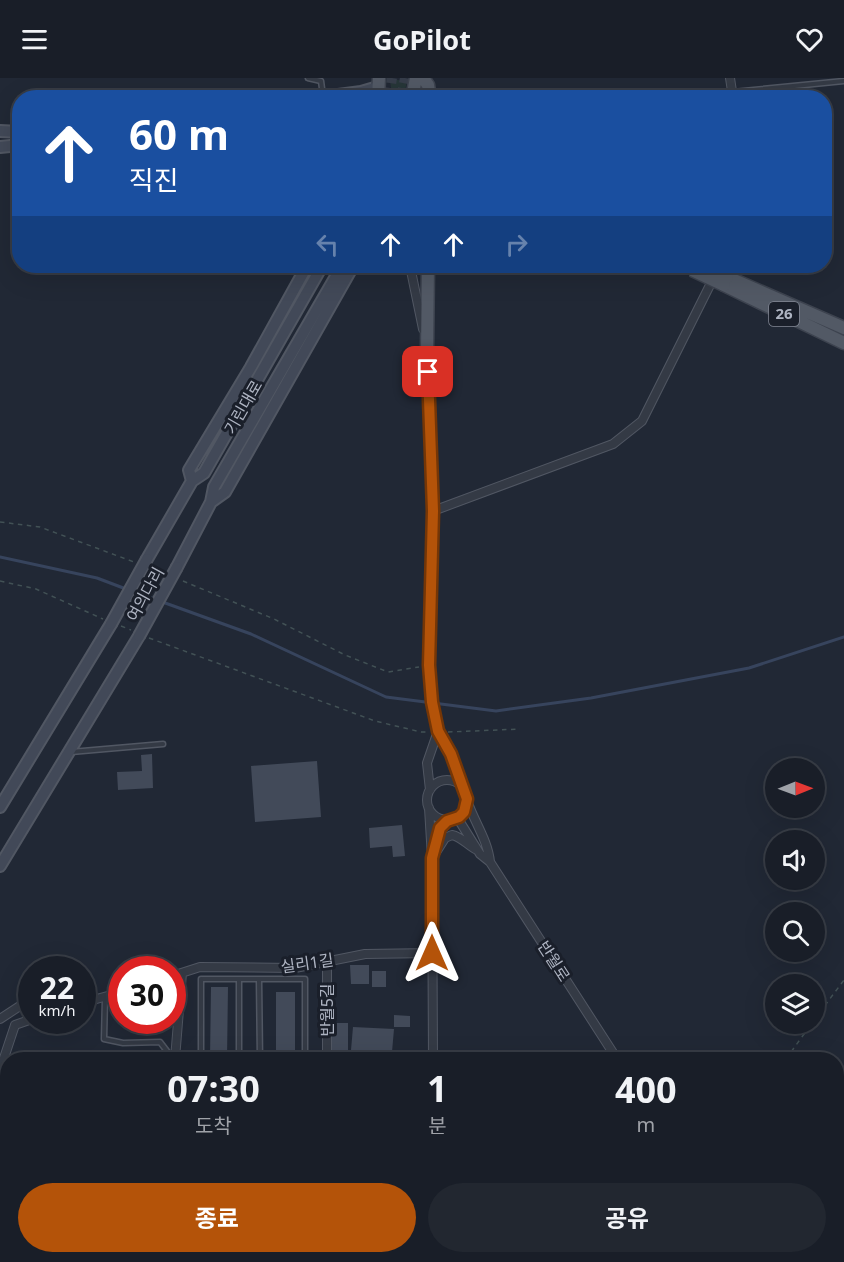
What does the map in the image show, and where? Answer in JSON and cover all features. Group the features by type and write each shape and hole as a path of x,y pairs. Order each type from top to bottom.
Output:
{"main road":[{"path":"428,273 428,349"},
{"name":"26","path":"706,273 844,328"},
{"name":"26","path":"725,281 844,343"}],"street":[{"path":"192,481 189,470 251,367 303,273"},
{"name":"기린대로","path":"147,564 192,481 204,472 318,273"},
{"name":"기린대로","path":"177,567 212,502 214,487 338,273"},
{"path":"212,502 225,492 349,273"},
{"path":"412,273 428,349 433,511 429,669 432,702 438,731 451,754 474,819 489,847 490,862"},
{"path":"433,511 613,444 642,421 715,273"},
{"name":"여의다리","path":"113,623 147,564"},
{"name":"여의다리","path":"142,636 177,567"},
{"path":"0,807 113,623"},
{"path":"0,866 142,636"},
{"path":"433,1052 432,858 428,763 438,731"},
{"path":"430,790 438,782 451,781 458,783 467,796 464,812 440,828 432,858"},
{"path":"429,808 436,817 460,822 478,850 490,862"},
{"path":"432,858 445,838 452,835 459,837 470,848 478,850"},
{"name":"반월로","path":"490,862 612,1052"},
{"name":"실리1길","path":"186,972 200,967 295,968 365,954 432,953"},
{"name":"반월5길","path":"327,960 327,1052"},
{"path":"96,999 108,996"},
{"path":"0,1019 18,1008"},
{"path":"6,1052 15,1025 9,1014"},
{"path":"175,1052 176,1034"}],"lane":[{"path":"308,78 321,81 320,90"},
{"path":"773,90 844,81"},
{"path":"69,752 163,744"},
{"path":"201,1052 201,979 305,980 305,1052"},
{"path":"239,980 239,1052"},
{"path":"259,980 260,1052"},
{"path":"105,997 104,1039 123,1043 160,1042 168,1052"}],"path":[{"path":"0,522 40,527 147,564 162,573"},
{"path":"182,580 274,619 345,655 388,672 429,669"},
{"path":"0,581 36,589 142,636 375,721 421,732 520,729"},
{"path":"825,1006 844,980"},
{"path":"791,1052 804,1034"}],"shaded area":[{"path":"390,79 407,81 405,90 391,90"}],"building":[{"path":"152,754 153,788 118,790 117,772 142,771 141,755"},
{"path":"317,761 321,817 255,822 251,766"},
{"path":"402,825 405,856 393,857 392,846 370,848 369,828"},
{"path":"350,965 369,965 369,984 351,984"},
{"path":"372,971 386,971 386,987 372,987"},
{"path":"211,987 228,987 227,1052 210,1052"},
{"path":"276,992 295,992 295,1052 276,1052"},
{"path":"394,1015 410,1016 410,1027 394,1027"},
{"path":"331,1023 348,1023 348,1051 331,1050"},
{"path":"353,1027 394,1029 392,1052 351,1050"}],"waterway":[{"path":"0,557 97,578 126,589"},
{"path":"132,591 251,634 386,697 496,711 591,698 749,668 844,637"}],"tunnel":[{"path":"390,90 392,78"},
{"path":"403,90 405,78"}],"route":[{"path":"428,372 433,511 429,665 432,702 438,731 451,754 467,799 464,812 459,817 447,821 440,828 432,858 432,953"}]}
